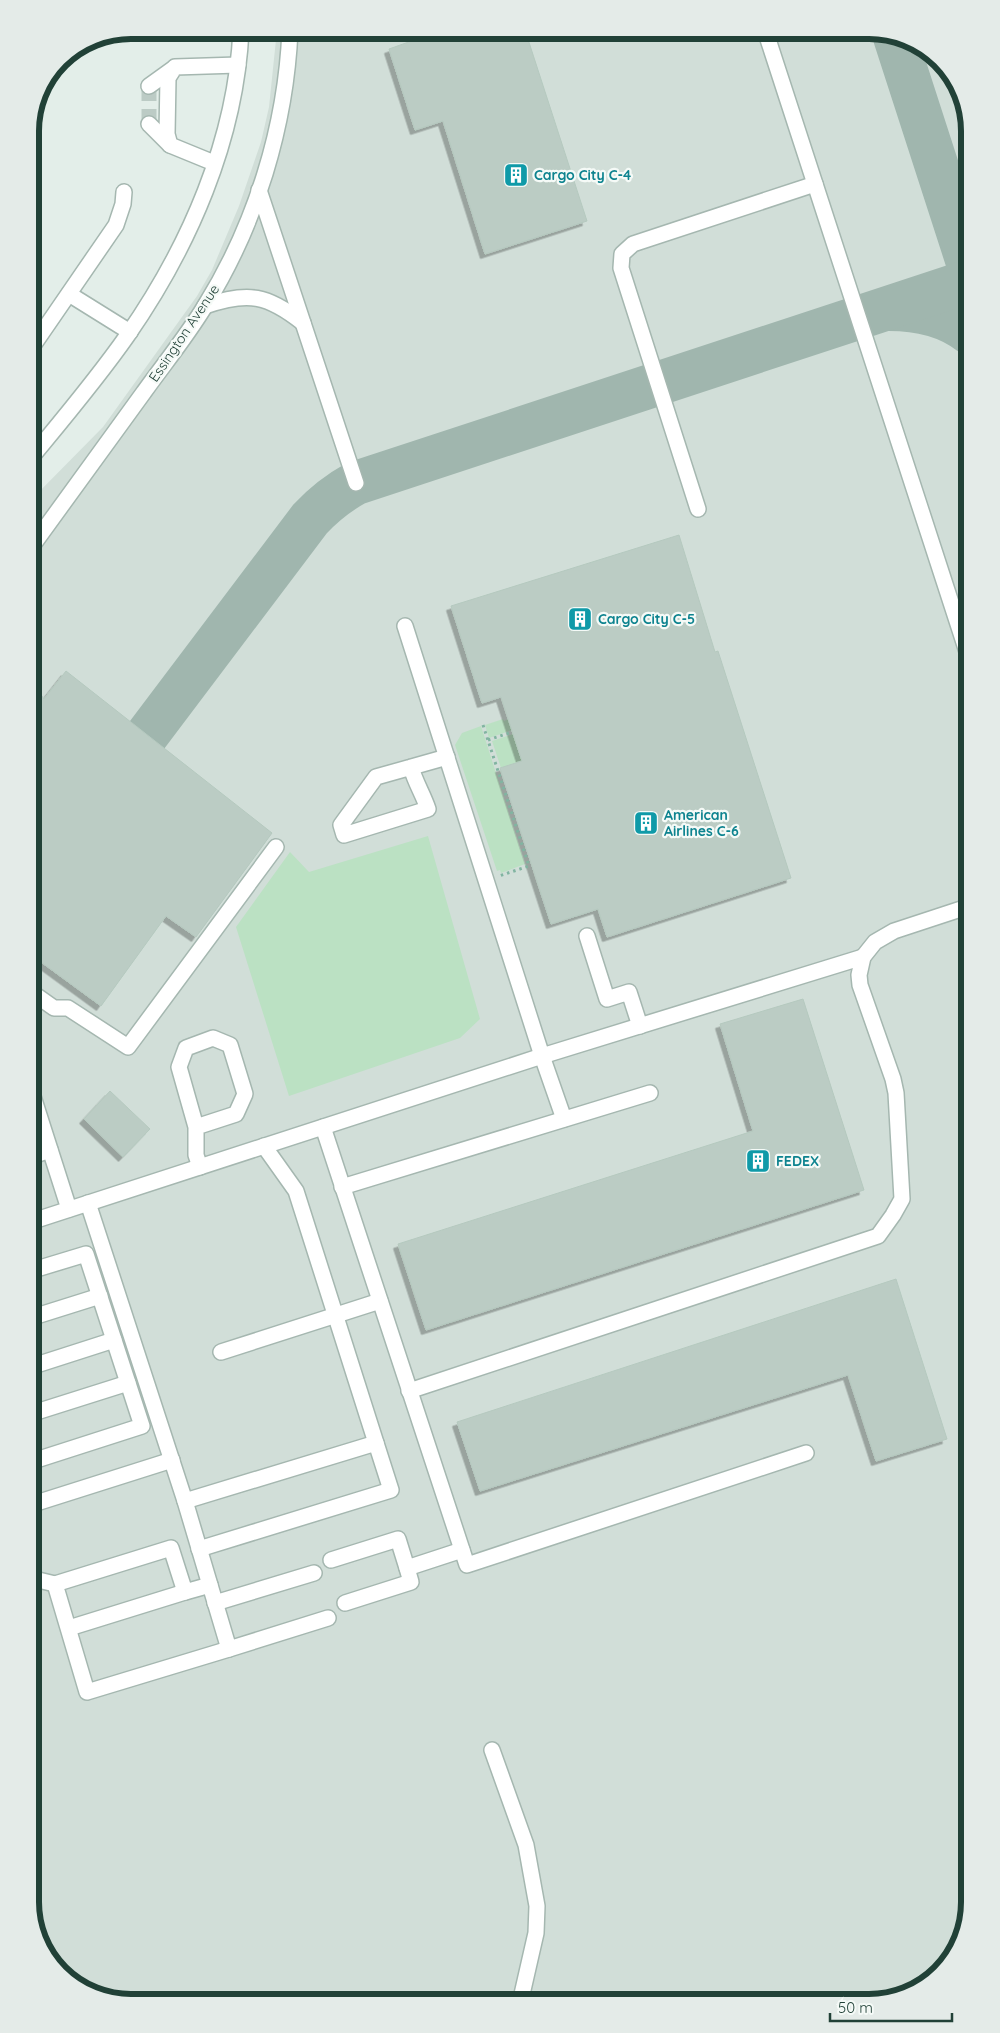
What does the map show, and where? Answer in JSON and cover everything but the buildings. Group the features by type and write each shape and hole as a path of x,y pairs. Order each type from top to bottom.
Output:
{"street":[{"path":"39,448 130,332 170,266 196,212 229,116 238,65 240,39"},
{"name":"Essington Avenue","path":"39,527 205,306 233,254 259,190 277,132 285,97 289,39"},
{"path":"768,39 961,633"},
{"path":"149,86 176,67 238,65"},
{"path":"170,145 167,134 168,78 176,67"},
{"path":"149,124 170,145 214,164"},
{"path":"698,509 622,268 622,254 633,244 815,184"},
{"path":"259,190 356,483"},
{"path":"39,337 116,224 123,204 124,192"},
{"path":"69,294 130,332"},
{"path":"205,306 232,298 258,298 282,306 303,323"},
{"path":"405,626 542,1056 564,1119"},
{"path":"411,767 428,809 344,835 341,825 376,777 411,767 447,758"},
{"path":"39,997 54,1008 68,1008 128,1047 276,847"},
{"path":"409,1391 878,1236 894,1215 902,1199 896,1093 893,1078 860,986 859,975 863,957 875,942 894,931 961,909"},
{"path":"587,936 607,999 629,992 640,1026"},
{"path":"39,1219 542,1056 863,957"},
{"path":"196,1127 236,1114 245,1094 230,1045 213,1038 186,1048 179,1067 196,1127 196,1155 200,1167"},
{"path":"342,1187 650,1093"},
{"path":"39,1115 68,1209"},
{"path":"323,1127 467,1565 806,1453"},
{"path":"199,1549 391,1490 296,1191 264,1146"},
{"path":"39,1154 50,1150"},
{"path":"88,1203 185,1501 229,1649"},
{"path":"39,1269 86,1254 142,1426 39,1459"},
{"path":"39,1315 100,1296"},
{"path":"221,1352 380,1302"},
{"path":"39,1364 114,1340"},
{"path":"39,1411 128,1383"},
{"path":"185,1501 376,1443"},
{"path":"39,1502 172,1460"},
{"path":"331,1560 398,1539 411,1582 345,1603"},
{"path":"39,1580 55,1584 171,1548 185,1592"},
{"path":"407,1568 462,1550"},
{"path":"215,1603 314,1572"},
{"path":"55,1584 87,1692 328,1618"},
{"path":"68,1628 210,1585"},
{"path":"492,1750 526,1845 537,1906 536,1932 522,1994"}],"path":[{"path":"484,725 529,866 498,877"},
{"path":"488,740 512,732"}],"shaded area":[{"path":"276,39 875,39 910,48 930,62 946,80 958,107 961,125 961,1908 952,1943 938,1963 920,1979 893,1991 875,1994 125,1994 101,1989 80,1979 58,1958 44,1932 39,1908 39,492 103,427 197,296 212,270 239,206 261,142 269,107"}],"green space":[{"path":"503,719 504,721 508,719 512,730 489,738 485,725"},
{"path":"481,726 525,864 501,873 500,870 497,871 455,745 462,733"},
{"path":"513,734 522,761 501,768 492,741"},
{"path":"428,836 480,1019 460,1038 289,1096 236,927 290,852 309,872"}],"taxiway":[{"path":"897,44 961,241"},
{"path":"147,735 310,519 332,499 356,483 961,284"},
{"path":"889,309 911,310 932,314 961,327"}],"tunnel":[{"path":"149,86 149,124"}],"place":[{"name":"Cargo City C-4","path":"516,175"},
{"name":"Cargo City C-5","path":"580,619"},
{"name":"American Airlines C-6","path":"646,823"},
{"name":"FEDEX","path":"758,1161"}]}
